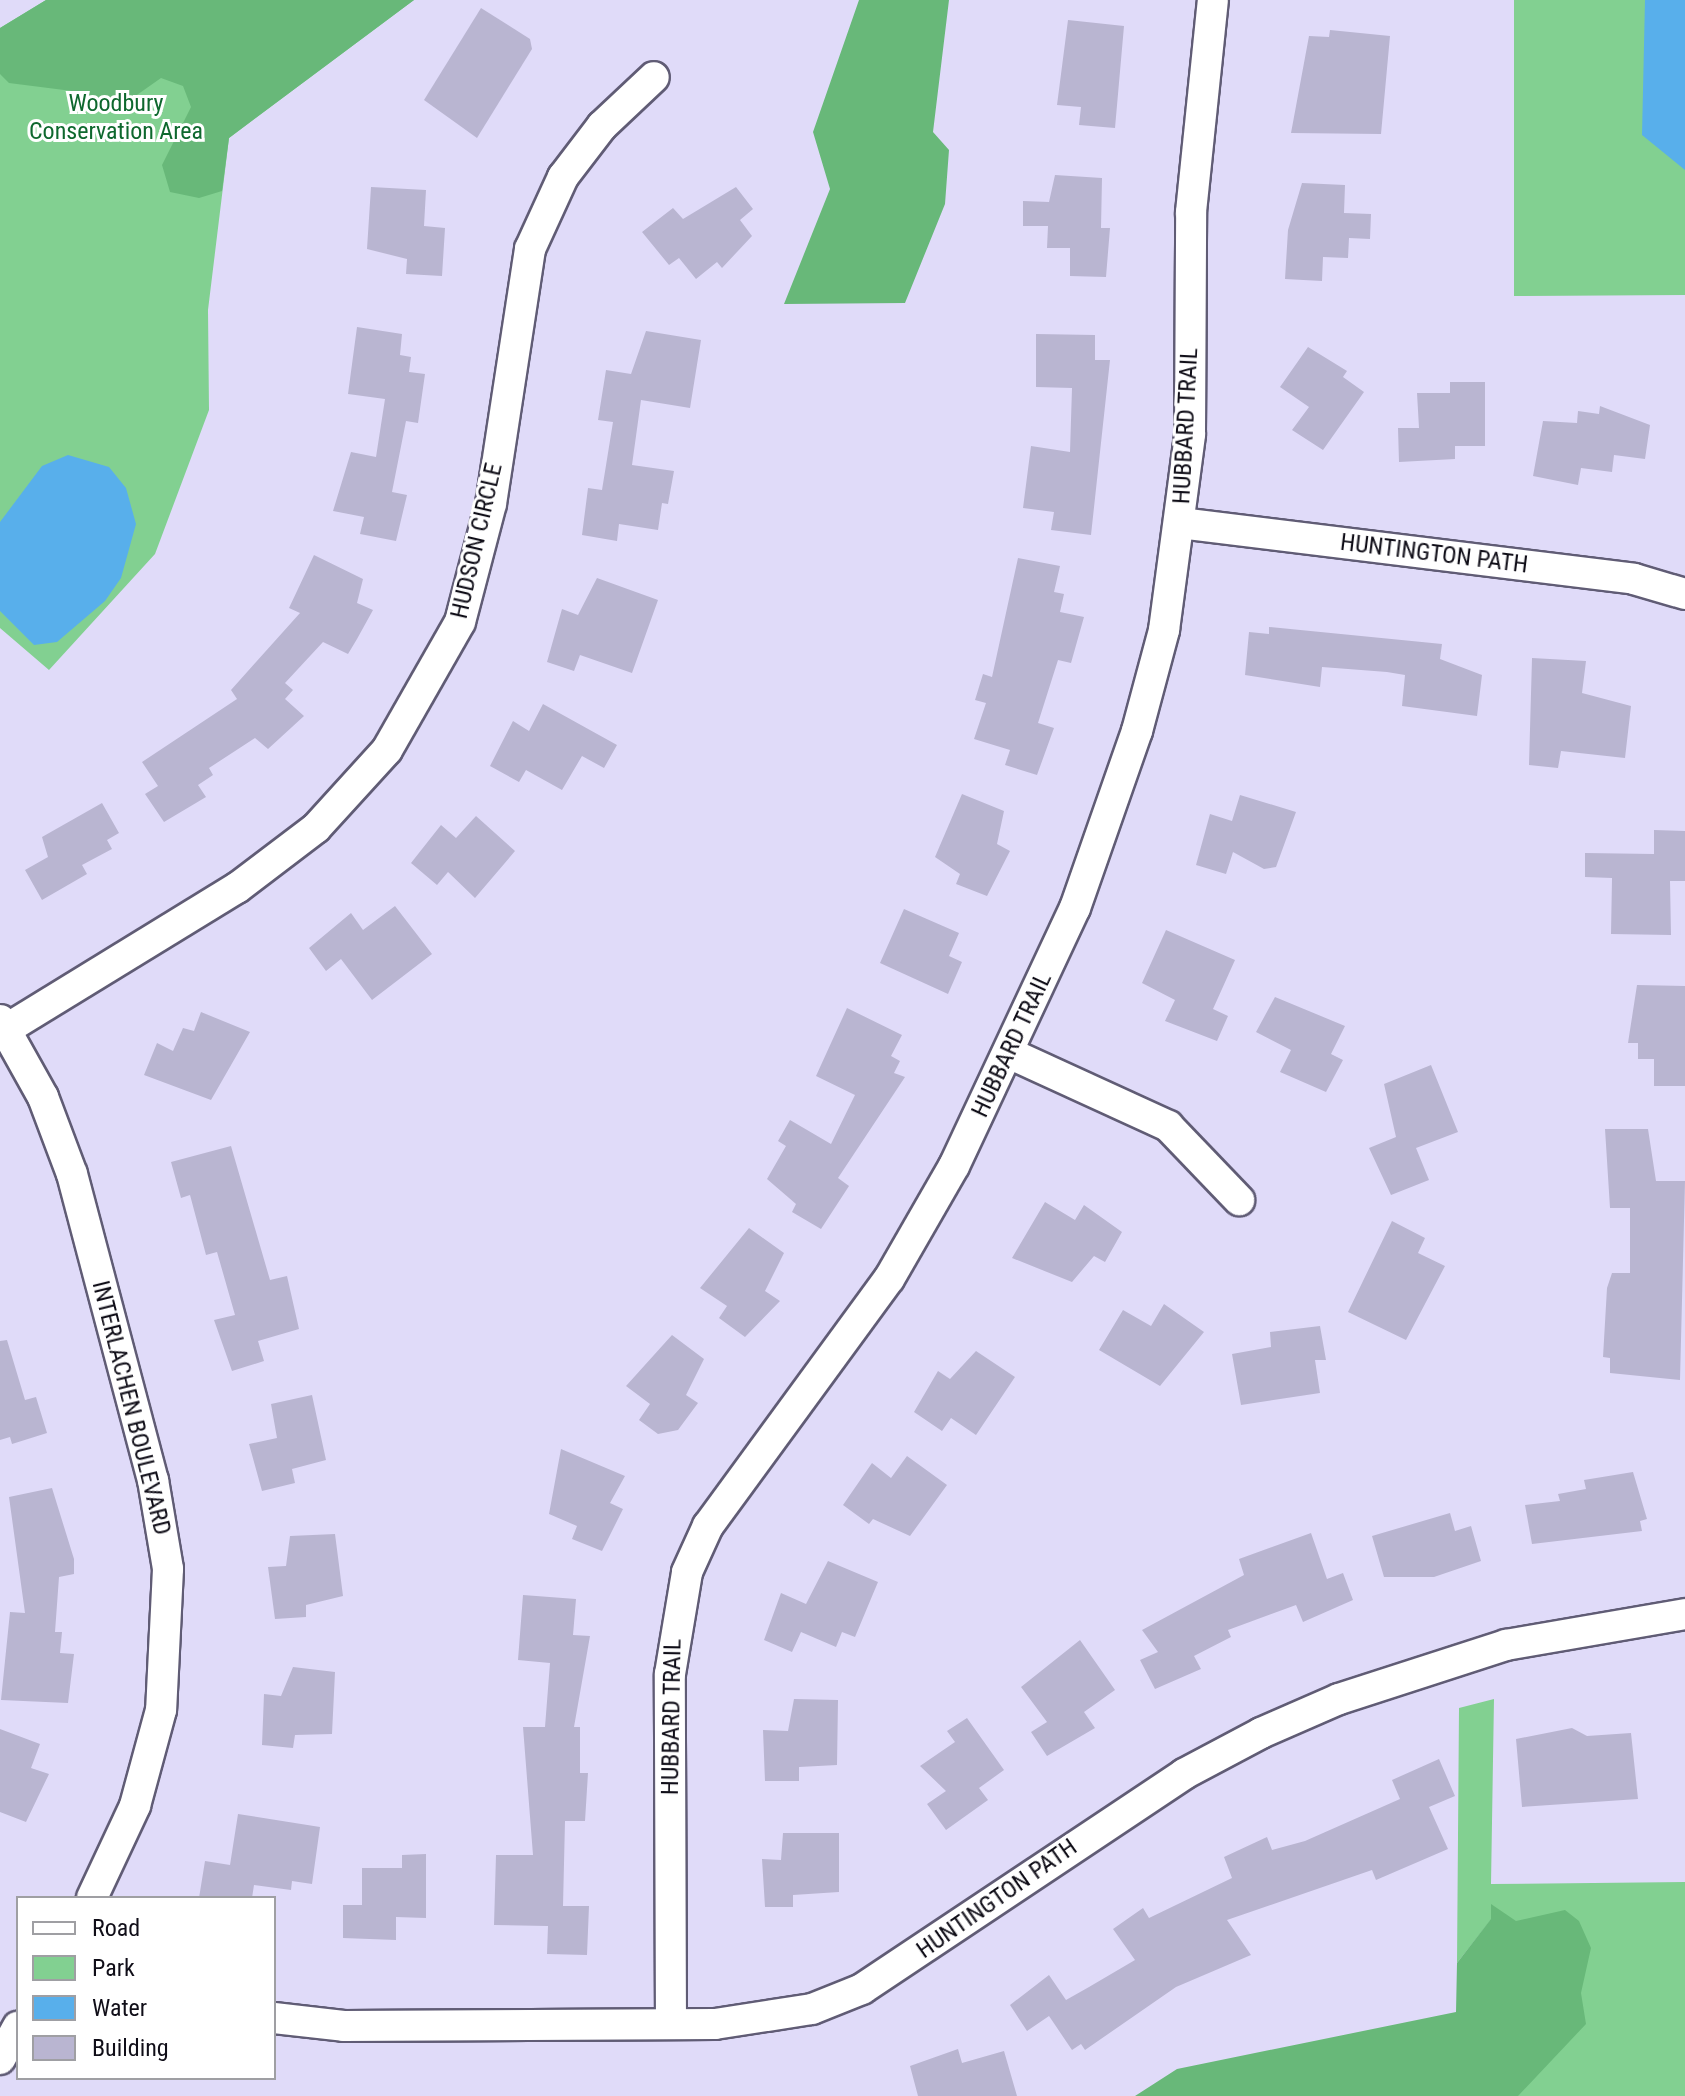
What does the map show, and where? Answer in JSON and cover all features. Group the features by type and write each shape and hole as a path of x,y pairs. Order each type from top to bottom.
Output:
{"street":[{"name":"HUBBARD TRAIL","path":"671,2024 670,1674 687,1572 708,1526 889,1279 1011,1054 1075,908 1137,731 1180,523 1190,434 1191,212 1213,0"},
{"name":"HUDSON CIRCLE","path":"2,1028 237,888 316,828 387,750 460,622 491,504 530,249 563,177 602,126 654,77"},
{"name":"HUNTINGTON PATH","path":"1180,523 1634,579 1685,594"},
{"name":"INTERLACHEN BOULEVARD","path":"2,1028 72,1174 153,1480 168,1569 161,1710 135,1806 93,1896"},
{"path":"1011,1054 1168,1126 1239,1200"},
{"name":"HUNTINGTON PATH","path":"276,2018 344,2026 763,2021 862,1989 1184,1774 1339,1699 1506,1645 1685,1614"},
{"path":"0,2059 16,2031"}],"green space":[{"name":"Woodbury Conservation Area","path":"46,0 414,0 229,138 208,310 209,410 155,554 49,670 0,628 0,28"},
{"path":"46,0 414,0 229,138 222,191 199,198 170,192 162,165 191,107 183,86 161,78 134,97 95,109 72,91 9,83 0,74 0,28"},
{"path":"859,0 949,0 933,132 949,150 945,204 905,303 784,304 830,189 813,132"},
{"path":"1514,0 1685,0 1685,295 1514,296"},
{"path":"1494,1699 1491,1884 1685,1882 1685,2096 1488,2096 1490,1921 1457,1963 1459,1708"},
{"path":"1491,1904 1516,1921 1565,1910 1579,1921 1591,1948 1581,1993 1586,2024 1518,2096 1135,2096 1177,2069 1456,2012 1457,1963 1491,1919"}],"water":[{"path":"1645,0 1685,0 1685,170 1642,135"},
{"path":"68,455 109,467 126,488 136,524 121,578 105,601 57,642 34,645 0,611 0,522 42,466"}],"building":[{"path":"481,8 530,39 532,49 477,138 424,100"},
{"path":"1068,20 1124,26 1115,128 1079,125 1081,107 1057,105"},
{"path":"1330,30 1390,36 1381,134 1291,133 1309,36 1329,37"},
{"path":"1055,175 1102,178 1101,228 1110,228 1106,277 1070,276 1070,248 1047,248 1048,226 1023,226 1023,201 1049,202"},
{"path":"1302,183 1345,185 1344,213 1371,214 1370,239 1349,238 1348,258 1323,257 1322,281 1285,279 1288,230"},
{"path":"371,187 426,190 424,226 445,228 442,276 406,274 407,259 367,249"},
{"path":"736,187 753,209 740,220 752,236 722,268 717,262 696,279 679,258 669,265 642,232 673,208 683,219"},
{"path":"357,327 402,334 400,355 411,357 409,372 425,374 418,423 406,421 392,492 407,495 396,541 360,534 364,517 333,511 351,452 376,457 385,399 348,394"},
{"path":"646,331 701,340 690,408 641,400 632,465 674,471 668,504 662,503 658,530 619,524 617,541 582,535 588,488 602,490 613,422 598,420 606,370 631,374"},
{"path":"1036,334 1095,335 1095,360 1110,360 1091,535 1051,530 1054,512 1023,508 1031,446 1070,452 1072,388 1036,387"},
{"path":"1308,347 1347,371 1343,377 1364,392 1323,450 1292,430 1309,407 1280,387"},
{"path":"1450,382 1485,382 1485,446 1455,446 1455,459 1399,462 1398,428 1419,428 1417,393 1450,393"},
{"path":"1600,406 1650,425 1645,459 1614,455 1612,472 1581,468 1578,485 1533,476 1543,421 1577,423 1578,411 1599,414"},
{"path":"314,555 363,579 357,603 373,610 357,639 348,654 323,642 285,683 293,690 285,699 304,716 268,749 255,738 209,768 213,775 198,785 206,797 164,822 145,794 158,786 142,762 237,699 231,690 300,613 289,608"},
{"path":"1018,558 1060,566 1054,592 1064,594 1060,612 1084,617 1071,663 1058,660 1038,723 1054,728 1037,775 1005,765 1010,750 974,739 986,703 975,700 983,674 992,677"},
{"path":"597,578 658,600 632,673 580,655 574,671 547,662 562,609 578,615"},
{"path":"1269,627 1442,644 1440,659 1482,675 1477,716 1402,706 1405,675 1322,667 1320,687 1245,675 1249,632 1269,634"},
{"path":"1532,658 1586,661 1582,693 1631,706 1625,758 1561,751 1558,768 1529,765"},
{"path":"543,704 617,745 604,768 582,756 562,790 526,770 519,782 490,766 513,721 529,731"},
{"path":"962,794 1004,811 997,844 1010,851 987,896 956,884 960,874 935,857"},
{"path":"1240,795 1296,812 1276,867 1264,869 1233,852 1226,874 1196,865 1210,814 1232,821"},
{"path":"102,803 119,833 107,840 112,849 82,865 87,874 42,900 25,870 48,857 42,837"},
{"path":"476,816 515,851 475,898 448,872 437,885 411,863 441,825 456,838"},
{"path":"1654,830 1685,831 1685,881 1670,881 1671,935 1611,934 1612,878 1585,877 1585,853 1654,854"},
{"path":"395,906 432,954 372,1000 341,959 326,971 309,948 351,913 363,930"},
{"path":"904,909 959,933 949,956 962,962 948,994 880,963"},
{"path":"1166,930 1235,960 1213,1009 1228,1016 1217,1041 1165,1021 1175,1000 1142,983"},
{"path":"1637,985 1685,986 1685,1086 1654,1086 1654,1059 1638,1059 1638,1043 1628,1043"},
{"path":"1275,997 1345,1026 1331,1054 1343,1060 1326,1092 1280,1072 1291,1050 1256,1032"},
{"path":"847,1008 902,1035 891,1056 900,1061 894,1073 905,1077 838,1178 849,1186 821,1229 792,1212 796,1204 767,1179 786,1146 778,1141 790,1120 831,1144 855,1095 816,1076"},
{"path":"201,1012 250,1032 211,1100 144,1075 157,1043 173,1051 183,1028 194,1031"},
{"path":"1431,1065 1458,1132 1416,1148 1429,1180 1391,1195 1369,1148 1396,1137 1384,1084"},
{"path":"1605,1129 1648,1129 1656,1181 1685,1181 1680,1380 1610,1373 1610,1358 1603,1357 1607,1288 1612,1273 1630,1273 1630,1208 1610,1208"},
{"path":"231,1146 270,1280 287,1276 299,1329 258,1341 264,1361 232,1371 214,1320 235,1315 217,1252 206,1255 190,1195 181,1198 171,1162"},
{"path":"1045,1202 1075,1220 1084,1205 1122,1232 1105,1262 1094,1256 1072,1282 1012,1258"},
{"path":"1392,1221 1425,1238 1418,1253 1445,1266 1406,1340 1348,1312"},
{"path":"749,1228 784,1253 765,1291 780,1301 745,1337 719,1318 727,1306 700,1288"},
{"path":"1164,1304 1204,1332 1160,1386 1099,1350 1123,1310 1151,1326"},
{"path":"1320,1326 1326,1360 1315,1360 1320,1393 1241,1405 1232,1354 1271,1347 1270,1332"},
{"path":"672,1335 704,1359 686,1395 698,1403 678,1430 658,1434 639,1420 650,1404 626,1386"},
{"path":"7,1340 25,1400 36,1397 47,1433 12,1444 10,1437 0,1440 0,1341"},
{"path":"976,1351 1015,1377 976,1435 951,1418 942,1431 914,1412 938,1371 950,1379"},
{"path":"312,1395 326,1460 292,1469 295,1483 262,1491 249,1444 277,1438 271,1404"},
{"path":"561,1449 625,1476 610,1503 623,1509 602,1551 572,1539 577,1526 549,1514"},
{"path":"907,1456 947,1485 910,1536 873,1519 869,1524 843,1505 872,1463 891,1478"},
{"path":"1633,1472 1647,1519 1640,1521 1642,1531 1532,1544 1525,1505 1560,1501 1558,1494 1586,1489 1584,1480"},
{"path":"52,1488 74,1559 74,1574 59,1577 55,1632 62,1632 60,1653 74,1654 68,1703 1,1700 10,1612 25,1613 9,1497"},
{"path":"1450,1513 1455,1531 1471,1526 1481,1561 1434,1577 1384,1577 1372,1536"},
{"path":"1311,1533 1327,1579 1343,1573 1353,1600 1303,1622 1296,1605 1228,1630 1231,1637 1194,1656 1201,1669 1155,1689 1140,1660 1158,1652 1142,1630 1244,1575 1239,1559"},
{"path":"335,1534 343,1596 306,1605 306,1617 275,1619 268,1567 286,1566 290,1536"},
{"path":"828,1561 878,1582 855,1637 842,1632 836,1647 801,1632 792,1652 764,1640 781,1593 806,1604"},
{"path":"523,1595 576,1599 573,1635 590,1636 574,1727 580,1727 580,1773 588,1773 585,1821 565,1821 563,1906 589,1906 587,1955 547,1954 548,1926 494,1925 496,1855 533,1855 523,1727 545,1727 550,1663 518,1660"},
{"path":"1080,1640 1115,1690 1084,1712 1095,1728 1047,1756 1031,1732 1047,1722 1021,1687"},
{"path":"293,1667 335,1672 332,1734 295,1735 293,1748 262,1745 264,1694 281,1696"},
{"path":"794,1699 838,1700 837,1765 799,1767 799,1781 765,1781 763,1730 788,1731"},
{"path":"967,1718 1004,1770 979,1788 988,1800 946,1830 927,1804 946,1791 920,1766 955,1742 947,1731"},
{"path":"1572,1728 1587,1736 1631,1733 1638,1799 1522,1807 1516,1739"},
{"path":"0,1729 40,1744 31,1768 49,1774 26,1822 0,1812"},
{"path":"1439,1759 1455,1796 1429,1807 1448,1849 1376,1880 1372,1870 1227,1920 1251,1955 1176,1987 1085,2050 1081,2044 1072,2050 1049,2016 1027,2031 1010,2005 1049,1975 1066,2000 1089,1987 1135,1960 1113,1929 1143,1908 1149,1918 1232,1878 1224,1857 1267,1837 1272,1850 1305,1841 1400,1799 1392,1780"},
{"path":"238,1814 320,1827 312,1884 292,1881 291,1890 254,1885 252,1896 199,1896 205,1861 230,1865"},
{"path":"783,1833 839,1833 839,1892 793,1895 793,1907 765,1907 762,1859 781,1860"},
{"path":"426,1854 426,1918 396,1917 396,1940 343,1938 343,1905 362,1905 362,1868 402,1868 402,1855"},
{"path":"958,2049 962,2063 1004,2051 1017,2096 918,2096 910,2066"}]}
